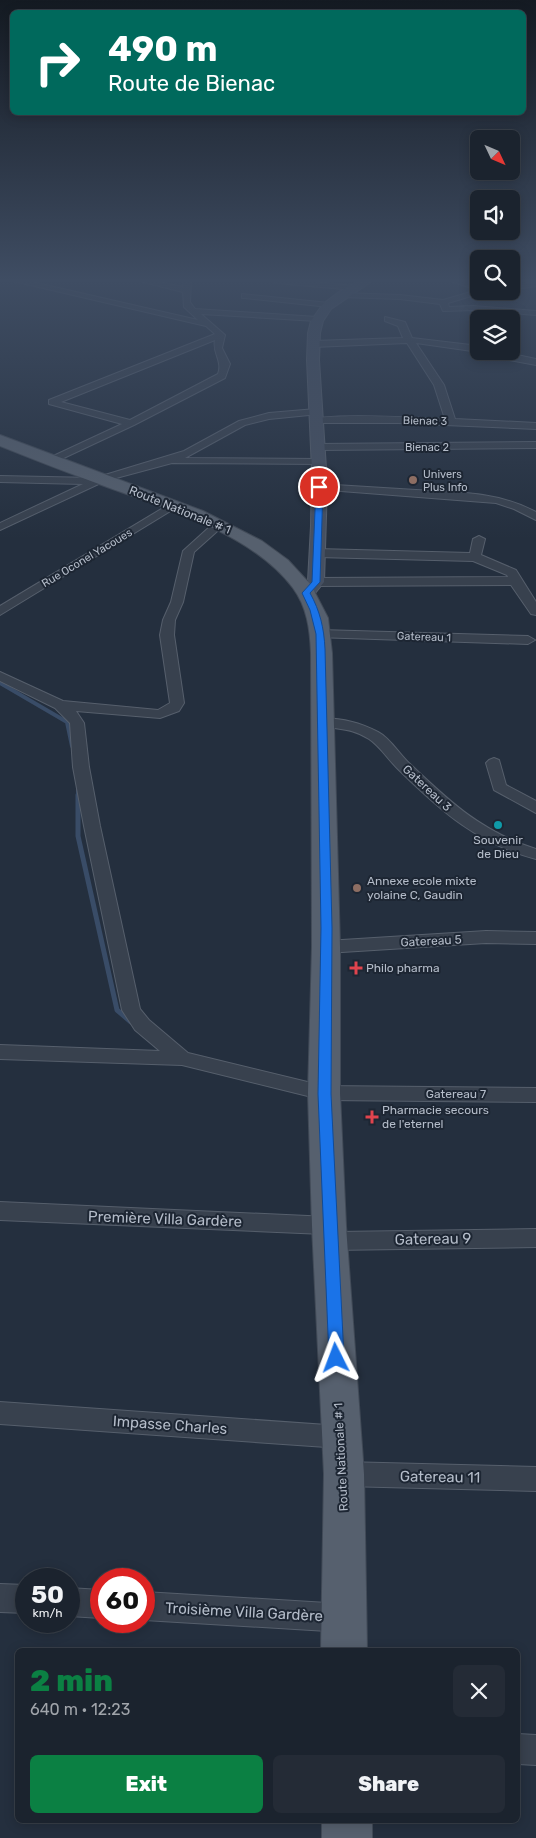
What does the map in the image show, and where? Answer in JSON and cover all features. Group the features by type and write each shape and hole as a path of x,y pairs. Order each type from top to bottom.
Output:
{"main road":[{"path":"311,588 317,553 319,487 314,367"},
{"name":"Route Nationale # 1","path":"1,441 173,505 218,524 239,534 283,567 298,581 311,588 320,634 323,722 326,947 324,1094 340,1436 344,1474 344,1648"},
{"path":"347,1823 347,1838"}],"street":[{"path":"131,423 52,402 141,367"},
{"path":"53,460 131,423 222,376 225,367"},
{"path":"427,367 439,385 450,421"},
{"name":"Bienac 3","path":"170,460 249,421 269,416 450,421 536,426"},
{"name":"Bienac 2","path":"318,447 536,445"},
{"path":"0,527 101,479 170,460 319,462"},
{"path":"0,479 68,481 101,479"},
{"path":"319,487 450,495 498,500 518,506 536,517"},
{"name":"Rue Oconel Yacoues","path":"0,611 173,505"},
{"path":"60,705 150,714 167,712 174,708 177,703 167,635 168,620 177,602 189,551 218,524"},
{"path":"475,557 479,539"},
{"path":"317,553 475,557 512,573 515,581 536,611"},
{"path":"311,588 515,581"},
{"name":"Gatereau 1","path":"320,634 528,640"},
{"path":"0,676 60,705 70,713 76,723 80,767 131,1010 142,1025 182,1058"},
{"name":"Gatereau 3","path":"323,722 350,724 376,736 398,761 438,799 470,825 517,848 536,854"},
{"path":"494,763 499,787 536,808"},
{"name":"Gatereau 5","path":"326,947 486,937 536,938"},
{"path":"0,1052 182,1058"},
{"name":"Gatereau 7","path":"182,1058 324,1094 536,1095"},
{"name":"Première Villa Gardère","path":"0,1211 330,1233"},
{"name":"Gatereau 9","path":"330,1233 536,1238"},
{"name":"Impasse Charles","path":"0,1413 340,1436"},
{"name":"Gatereau 11","path":"344,1474 536,1479"},
{"path":"0,1598 15,1599"},
{"name":"Troisième Villa Gardère","path":"155,1607 344,1618"},
{"path":"520,1749 536,1750"}],"waterway":[{"path":"0,683 67,722 72,746"},
{"path":"78,789 78,836 117,1010 131,1022"}],"place":[{"name":"Univers Plus Info","path":"413,480"},
{"name":"Souvenir de Dieu","path":"498,825"},
{"name":"Annexe ecole mixte yolaine C, Gaudin","path":"357,888"},
{"name":"Philo pharma","path":"356,968"},
{"name":"Pharmacie secours de l'eternel","path":"372,1117"}],"route":[{"path":"319,487 316,582 306,593 315,610 321,649 326,928 324,1094 336,1358"}]}
